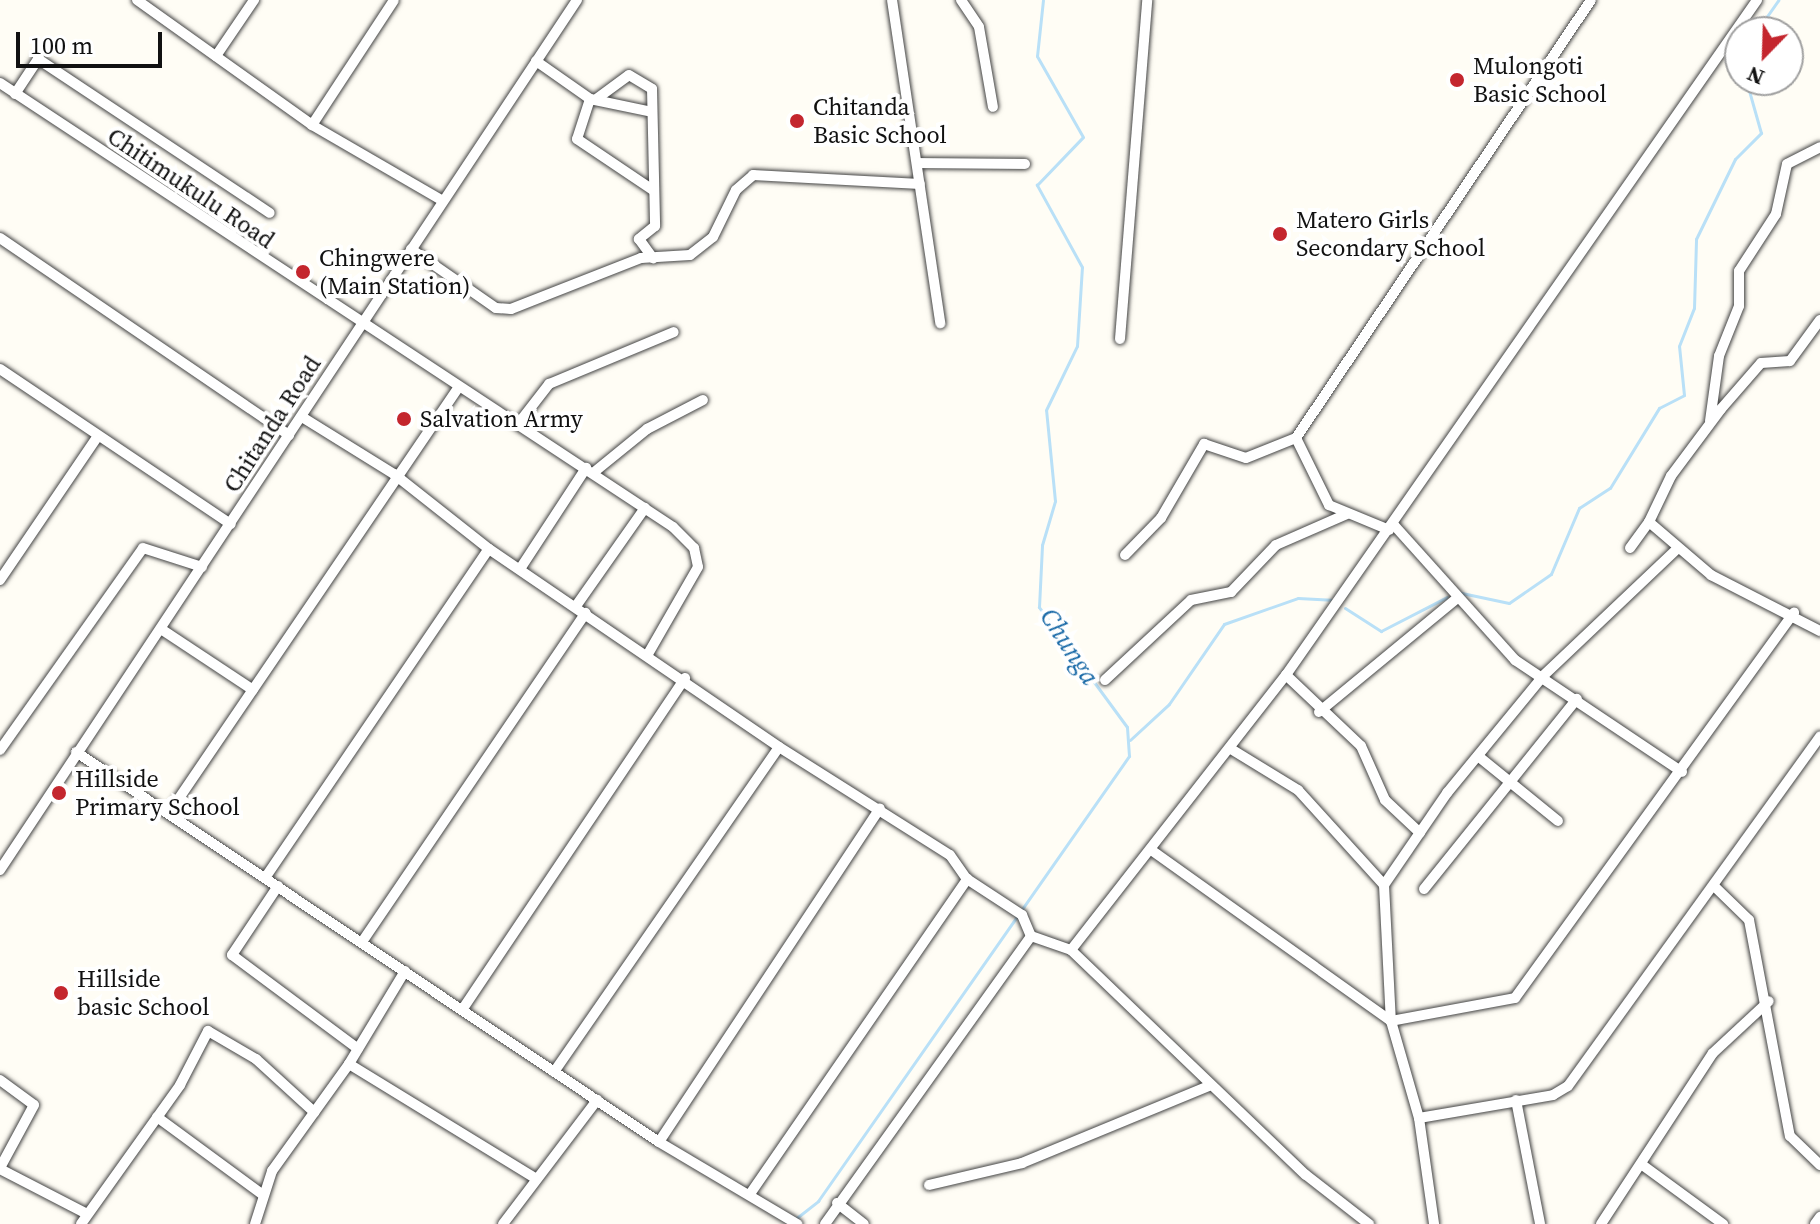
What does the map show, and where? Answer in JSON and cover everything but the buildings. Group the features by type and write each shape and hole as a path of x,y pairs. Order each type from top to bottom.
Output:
{"street":[{"path":"137,0 312,125 443,201"},
{"path":"216,56 254,0"},
{"path":"312,125 394,0"},
{"name":"Chitanda Road","path":"0,870 5,854 161,629 577,0"},
{"path":"892,0 940,323"},
{"path":"961,0 979,27 993,107"},
{"path":"1120,339 1147,0"},
{"path":"1125,555 1161,518 1204,444 1246,458 1296,438 1591,0"},
{"path":"1071,950 1154,852 1286,675 1757,0"},
{"path":"15,94 38,59 270,213"},
{"path":"536,61 592,99 652,112"},
{"path":"653,190 577,139 592,99 634,75 649,82 655,226 639,239 653,258"},
{"name":"Chitimukulu Road","path":"0,83 361,325 645,508 699,557 648,654"},
{"path":"1710,423 1719,356 1739,306 1739,271 1776,214 1787,164 1820,147"},
{"path":"917,163 1025,164"},
{"path":"411,249 502,310 653,258 674,260 703,248 753,175 920,184"},
{"path":"0,238 289,435"},
{"path":"1630,548 1710,423 1761,363 1790,361 1820,320"},
{"path":"518,424 549,384 674,332"},
{"path":"1,373 231,524"},
{"path":"169,813 394,474 458,388"},
{"path":"520,569 590,470 647,429 703,400"},
{"path":"302,417 394,474 489,549 685,678 779,747 950,855 967,879 1022,915 1031,936 1071,950 1209,1086 1369,1224"},
{"path":"0,580 98,436"},
{"path":"1296,438 1329,505 1347,514 1391,527 1455,600 1515,660 1682,772"},
{"path":"362,942 645,508"},
{"path":"1105,680 1191,600 1231,592 1276,545 1347,514"},
{"path":"1649,522 1676,550 1794,612 1820,631"},
{"path":"0,750 143,548 202,567"},
{"path":"265,878 489,549"},
{"path":"1434,1224 1419,1118 1391,1021 1384,885 1478,756 1543,676 1676,550"},
{"path":"1319,712 1455,600"},
{"path":"1154,852 1391,1021 1525,992 1794,612"},
{"path":"161,629 253,690"},
{"path":"1286,675 1319,712 1361,746 1385,800 1420,833"},
{"path":"462,1010 685,678"},
{"path":"1424,889 1513,786 1577,699"},
{"path":"1419,1118 1516,1100 1568,1086 1820,736"},
{"path":"554,1072 779,747"},
{"path":"1231,749 1298,790 1384,885"},
{"path":"76,752 659,1142 794,1221"},
{"path":"1478,756 1558,821"},
{"path":"659,1142 880,808"},
{"path":"750,1194 967,879"},
{"path":"278,886 232,955 358,1049"},
{"path":"1714,886 1749,920 1769,1001 1790,1136 1820,1165"},
{"path":"825,1224 837,1203 1031,936"},
{"path":"255,1224 262,1194 349,1064 405,971"},
{"path":"1601,1224 1713,1053 1769,1001"},
{"path":"0,1080 34,1105 0,1168 84,1219 157,1117 208,1031 256,1059 314,1112"},
{"path":"349,1064 537,1179"},
{"path":"929,1185 1022,1163 1209,1086"},
{"path":"503,1224 597,1100"},
{"path":"1516,1100 1538,1223"},
{"path":"157,1117 262,1194"},
{"path":"1641,1164 1723,1224"},
{"path":"837,1203 864,1224"},
{"path":"1815,1224 1820,1217"}],"waterway":[{"name":"Chunga","path":"794,1220 818,1201 1129,756 1127,727 1039,607 1042,545 1055,501 1046,410 1077,346 1082,267 1037,185 1083,137 1037,56 1043,0"},
{"path":"1767,16 1778,0"},
{"path":"1457,592 1509,603 1551,574 1579,508 1610,488 1659,408 1684,395 1679,346 1694,308 1696,239 1735,159 1761,133 1751,96"},
{"path":"1345,608 1381,631 1447,597"},
{"path":"1130,740 1169,704 1224,624 1298,598 1331,600"}],"place":[{"name":"Mulongoti Basic School","path":"1457,80"},
{"name":"Chitanda Basic School","path":"797,121"},
{"name":"Matero Girls Secondary School","path":"1280,234"},
{"name":"Chingwere (Main Station)","path":"303,272"},
{"name":"Salvation Army","path":"404,419"},
{"name":"Hillside Primary School","path":"59,793"},
{"name":"Hillside basic School","path":"61,993"}]}
